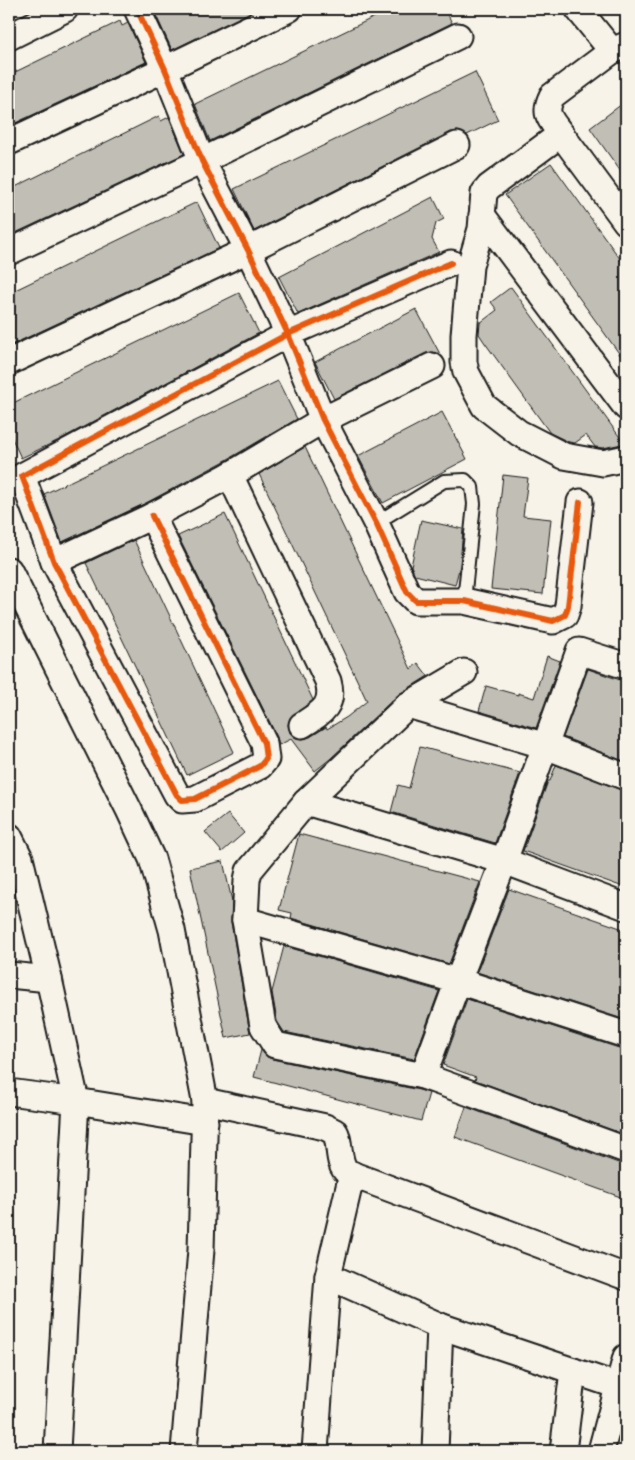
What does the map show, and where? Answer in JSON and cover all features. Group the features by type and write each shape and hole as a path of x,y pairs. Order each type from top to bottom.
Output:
{"street":[{"path":"9,37 65,9"},
{"path":"137,9 165,69 202,161 248,250 288,334 323,420 376,523 407,592 416,601 464,601 553,621 565,616 570,597 580,502"},
{"path":"9,142 289,9"},
{"path":"578,9 619,48 552,96 547,106 549,117 626,222"},
{"path":"9,252 202,161 458,36"},
{"path":"561,134 489,186 484,193 481,229 470,266 464,335 466,372 484,406 519,433 564,456 603,463 626,458"},
{"path":"9,362 248,250 457,145"},
{"path":"482,215 626,407"},
{"path":"152,516 260,734 266,750 266,759 260,766 195,799 182,800 177,795 54,562 22,476 288,334 450,263"},
{"path":"54,562 152,516 230,476 323,420 432,366"},
{"path":"230,476 328,681 330,690 328,704 302,725"},
{"path":"9,570 152,859 172,930 205,1111 201,1250 184,1451"},
{"path":"422,1076 504,861 579,651 626,666"},
{"path":"464,672 408,705 306,802 249,871 245,920 263,1026 274,1045 422,1076 626,1150"},
{"path":"408,705 546,746 626,777"},
{"path":"306,802 504,861 626,907"},
{"path":"9,836 49,979 76,1101 57,1451"},
{"path":"245,920 458,981 626,1035"},
{"path":"9,975 49,979"},
{"path":"9,1092 76,1101 205,1111 325,1127 335,1132 338,1138 342,1166 347,1172 626,1277"},
{"path":"315,1451 328,1276 352,1174"},
{"path":"328,1276 440,1326 618,1386"},
{"path":"435,1451 440,1326"},
{"path":"601,1451 626,1356"},
{"path":"564,1451 573,1371"}],"lane":[{"path":"376,523 444,480 465,480 472,487 474,504 464,601"}],"building":[{"path":"158,9 257,9 172,50 154,11"},
{"path":"391,9 445,9 452,23 210,141 195,104"},
{"path":"120,21 122,26 128,23 146,62 9,126 9,75"},
{"path":"475,72 498,120 467,135 458,131 451,132 254,231 234,189"},
{"path":"626,101 626,179 590,128"},
{"path":"159,116 161,121 169,117 184,154 9,236 9,190"},
{"path":"551,163 626,267 626,363 505,195"},
{"path":"433,197 444,219 436,223 432,239 439,252 298,314 279,277"},
{"path":"197,202 219,248 9,346 9,293"},
{"path":"511,287 624,443 603,448 595,447 586,435 575,443 550,433 479,334 480,323 497,310 491,302"},
{"path":"239,293 259,333 59,440 21,458 9,432 9,405"},
{"path":"416,309 440,354 426,353 334,399 315,362"},
{"path":"278,381 297,419 223,462 146,503 62,542 44,494"},
{"path":"442,412 467,459 383,503 358,456"},
{"path":"305,447 411,669 418,663 428,676 398,695 315,771 291,739 279,745 277,737 178,536 225,514 313,700 290,718 288,725 290,733 296,738 303,739 326,727 327,729 347,717 367,701 259,474"},
{"path":"503,475 528,478 523,516 551,519 543,594 491,589"},
{"path":"421,520 463,529 460,565 455,585 415,575 411,566"},
{"path":"134,540 234,752 187,775 86,563"},
{"path":"547,656 560,661 536,728 479,711 486,686 534,698"},
{"path":"588,669 626,682 626,762 563,737"},
{"path":"420,747 520,773 495,843 391,812 398,785 409,788"},
{"path":"556,765 626,791 626,888 523,851 548,781 550,781"},
{"path":"228,814 244,833 222,852 205,832"},
{"path":"299,834 480,882 449,964 291,918 292,913 279,910"},
{"path":"223,861 232,901 231,922 250,1033 226,1038 190,868"},
{"path":"509,889 626,930 626,1020 477,972"},
{"path":"284,946 439,991 414,1059 284,1032 277,1021 272,992"},
{"path":"467,999 626,1049 626,1135 475,1080 476,1077 443,1065"},
{"path":"261,1050 267,1057 272,1059 429,1093 421,1121 254,1077"},
{"path":"466,1107 621,1164 626,1164 626,1199 455,1137"}],"cycle path":[{"path":"137,9 165,69 202,161 248,250 288,334 323,420 376,523 407,592 416,601 464,601 553,621 565,615 568,606 580,502"},
{"path":"152,516 264,743 266,759 260,766 195,799 182,800 177,795 54,562 22,476 288,334 451,263"}]}
